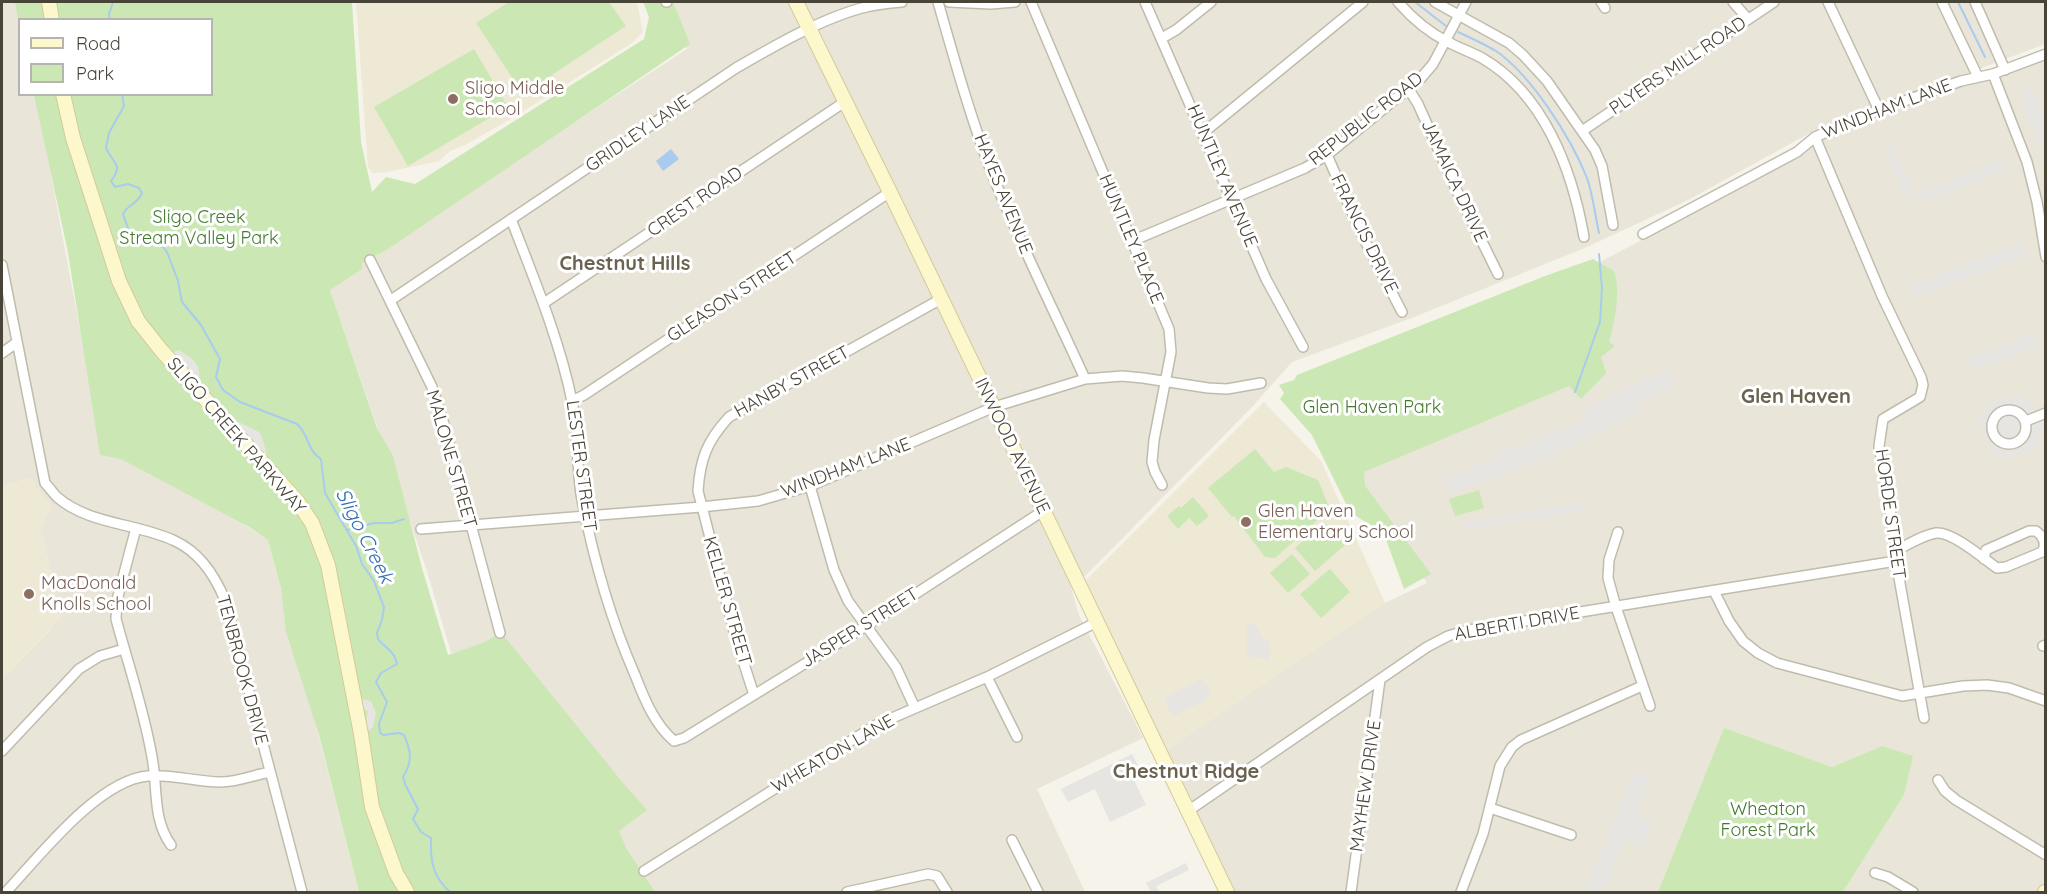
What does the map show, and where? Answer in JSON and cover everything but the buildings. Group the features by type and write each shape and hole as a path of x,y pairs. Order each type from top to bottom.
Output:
{"street":[{"path":"49,2 52,18"},
{"name":"INWOOD AVENUE","path":"796,2 846,101 1227,892"},
{"name":"GRIDLEY LANE","path":"391,300 736,68 810,29 866,7 902,2"},
{"name":"HAYES AVENUE","path":"938,2 966,98 991,171 1085,379"},
{"path":"949,2 991,4 1015,2"},
{"name":"HUNTLEY PLACE","path":"1031,2 1169,329 1171,352 1152,462 1162,485"},
{"name":"HUNTLEY AVENUE","path":"1145,2 1266,279 1303,347"},
{"path":"1162,38 1176,30 1211,2"},
{"path":"1203,133 1364,2"},
{"path":"1398,2 1423,26 1500,70 1519,88 1552,135 1564,161 1578,202 1584,237"},
{"path":"1435,2 1509,44 1523,55 1557,94 1595,150 1602,166 1613,225"},
{"name":"REPUBLIC ROAD","path":"1131,241 1305,168 1327,155 1408,88 1433,64 1467,2"},
{"path":"1733,2 1748,19"},
{"name":"PLYERS MILL ROAD","path":"1582,130 1774,2"},
{"path":"1828,2 1879,110"},
{"path":"1942,2 1978,77"},
{"path":"1975,2 2005,70"},
{"name":"WINDHAM LANE","path":"1642,234 1797,152 1815,137 1879,110 1961,81 2005,70 2046,54"},
{"path":"1993,74 2027,162 2037,202 2046,257"},
{"name":"JAMAICA DRIVE","path":"1408,88 1418,104 1456,189 1498,274"},
{"name":"SLIGO CREEK PARKWAY","path":"63,96 73,138 119,280 138,321 161,351 297,501 312,523 328,565 333,586 361,734 372,807 396,873 407,892"},
{"name":"CREST ROAD","path":"544,303 846,101"},
{"name":"HORDE STREET","path":"1815,137 1882,296 1923,385 1920,397 1883,419 1879,446 1897,550 1896,561 1924,718"},
{"name":"FRANCIS DRIVE","path":"1327,155 1363,237 1402,312"},
{"name":"GLEASON STREET","path":"572,401 890,192"},
{"name":"LESTER STREET","path":"511,219 560,351 578,435 582,499 598,574 616,632 648,705 674,741"},
{"name":"MALONE STREET","path":"370,260 432,387 500,633"},
{"name":"TENBROOK DRIVE","path":"2,265 45,483 57,497 81,512 175,541 195,554 218,584 225,600 302,892"},
{"name":"HANBY STREET","path":"701,507 698,491 700,466 706,447 729,417 941,299"},
{"path":"2,353 16,343"},
{"name":"WINDHAM LANE","path":"420,529 758,501 810,486 994,407 1085,379 1122,376 1227,389 1261,383"},
{"path":"2026,421 2046,413"},
{"path":"810,486 834,570 848,601 896,667 915,708"},
{"name":"KELLER STREET","path":"701,507 736,639 754,694"},
{"name":"JASPER STREET","path":"674,741 684,738 866,626 1043,511"},
{"path":"136,528 117,600 116,619 152,756 162,832 171,845"},
{"path":"1897,550 1934,533 1942,533 1951,536 1984,559 1997,568 2006,567 2042,552 2045,548 2044,541 2036,531 2029,531 1986,550 1984,559"},
{"path":"1618,532 1609,560 1608,578 1650,706"},
{"name":"ALBERTI DRIVE","path":"1188,812 1427,647 1448,636 1469,630 1896,561"},
{"path":"1714,591 1729,621 1743,641 1758,653 1778,663 1902,696 1987,684 2009,688 2046,701"},
{"name":"WHEATON LANE","path":"644,871 876,725 987,677 1097,622"},
{"path":"2,751 79,669 100,656 124,650"},
{"path":"987,677 1017,737"},
{"name":"MAYHEW DRIVE","path":"1351,892 1380,680"},
{"path":"1461,892 1490,808 1500,766 1512,747 1521,740 1642,686"},
{"path":"6,892 95,801 108,791 127,782 145,776 165,775 188,780 223,782 270,772"},
{"path":"1938,780 1945,791 1956,800 2046,855"},
{"path":"1490,808 1571,835"},
{"path":"1012,840 1038,892"},
{"path":"1875,873 1888,877 1913,892"},
{"path":"847,892 928,874 936,876 947,892"}],"shaded area":[{"path":"2,2 16,2 20,18 18,96 36,96 88,373 115,442 268,540 359,892 2,892 2,678 51,629 51,572 40,529 51,507 35,486 32,478 2,486"},
{"name":"Sligo Middle School","path":"356,2 637,2 643,32 632,43 514,117 450,151 439,161 373,173 368,167"},
{"path":"660,2 2045,2 2045,44 1808,134 1690,199 1587,247 1414,317 1292,362 1252,407 1084,577 1071,587 1079,615 1143,738 1037,789 1085,892 604,892 503,642 451,653 427,571 327,281 388,249 435,213 687,49"},
{"path":"2045,54 2045,892 1843,892 1904,795 1882,746 1832,767 1724,729 1658,892 1227,892 1166,750 1385,603 1427,583 1351,477 1598,263 1797,152 1815,137"},
{"path":"2033,89 2045,122 2045,162 2019,94"},
{"path":"1893,141 1914,194 1904,197 1884,144"},
{"path":"2002,160 2006,170 1922,203 1918,192"},
{"path":"2022,242 2027,256 1913,299 1908,286"},
{"path":"2035,333 2040,346 1972,371 1967,358"},
{"path":"179,350 198,366 200,381 197,383 170,353"},
{"path":"1667,368 1676,384 1640,402 1645,410 1548,457 1449,495 1442,479 1500,455 1498,447 1508,443 1513,450 1584,419 1582,410"},
{"path":"2020,394 2023,401 2030,399 2035,411 2045,407 2045,436 2038,439 2041,447 2004,461 2001,455 1994,457 1977,415 1986,411 1984,405"},
{"name":"Glen Haven Elementary School","path":"1264,402 1321,461 1385,603 1166,750 1084,582"},
{"path":"231,420 259,432 268,459"},
{"name":"MacDonald Knolls School","path":"32,478 35,486 51,507 40,529 62,617 2,678 2,486"},
{"path":"1584,502 1587,511 1464,530 1463,522"},
{"path":"1254,623 1264,640 1270,641 1270,660 1247,656 1247,624"},
{"path":"1200,680 1207,684 1210,691 1209,699 1175,715 1169,711 1166,696"},
{"path":"357,698 371,701 376,713 373,727 363,735 361,726 366,720 368,711 358,707"},
{"path":"1132,754 1139,767 1130,772 1146,805 1110,822 1095,789 1068,802 1061,789"},
{"path":"1634,771 1650,777 1635,816 1652,823 1642,847 1624,841 1603,892 1594,892 1586,889"},
{"path":"1186,863 1189,870 1156,886 1159,892 1151,892 1146,883"}],"green space":[{"name":"Sligo Creek Stream Valley Park","path":"15,2 352,2 361,142 372,192 386,177 415,184 644,39 649,17 643,2 673,2 690,44 388,249 362,263 362,269 330,290 377,428 393,456 422,568 448,655 483,643 495,636 497,638 504,636 647,810 619,831 626,848 655,892 359,892 319,735 286,632 281,589 268,540 249,527 121,459 100,455 68,253 34,96 213,96 213,18 18,19"},
{"path":"509,2 609,2 626,26 523,94 476,23"},
{"path":"474,49 508,107 408,166 374,107"},
{"name":"Glen Haven Park","path":"1593,259 1614,271 1617,297 1609,342 1615,346 1601,357 1606,373 1581,399 1569,386 1364,472 1365,486 1431,574 1404,589 1384,534 1350,512 1312,435 1280,399 1284,393 1279,385 1294,380 1297,375"},
{"path":"1255,449 1274,472 1286,467 1318,480 1330,509 1275,558 1265,557 1234,516 1232,517 1208,488"},
{"path":"1479,490 1484,508 1455,516 1449,499"},
{"path":"1193,497 1209,516 1197,526 1189,518 1178,529 1167,516 1179,506 1181,508"},
{"path":"1324,522 1345,545 1315,571 1295,548"},
{"path":"1292,554 1310,574 1288,593 1270,573"},
{"path":"1330,569 1350,592 1321,618 1300,594"},
{"name":"Wheaton Forest Park","path":"1724,728 1832,767 1882,746 1913,756 1904,795 1843,892 1658,892"}],"water":[{"path":"671,149 679,159 663,171 656,161"}],"waterway":[{"name":"Sligo Creek","path":"110,18 113,2"},
{"path":"1415,2 1446,26"},
{"path":"1958,2 1985,57"},
{"path":"1458,32 1496,51 1510,62 1549,109 1571,145 1587,178 1599,233"},
{"name":"Sligo Creek","path":"122,96 124,106 109,133 106,148 117,167 111,181 115,187 128,184 139,188 142,193 123,214 132,240 137,244 156,238 167,252 178,281 182,302 201,325 220,359 216,377 223,390 240,402 297,424 301,428 313,452 321,459 325,493 356,546 362,564 374,581 384,607 377,633 378,639 392,653 397,664 381,673 376,682 387,702 379,724 380,733 404,735 410,756 403,777 418,809 413,819 421,832 431,838 431,854 436,874 450,892"},
{"path":"1575,392 1600,322 1602,288 1599,254"},
{"path":"347,530 404,519"}],"place":[{"name":"Sligo Middle School","path":"453,99"},
{"name":"Glen Haven Elementary School","path":"1246,522"},
{"name":"MacDonald Knolls School","path":"29,594"}],"district":[{"name":"Chestnut Hills","path":"625,264"},
{"name":"Glen Haven","path":"1796,397"},
{"name":"Chestnut Ridge","path":"1186,772"}]}
